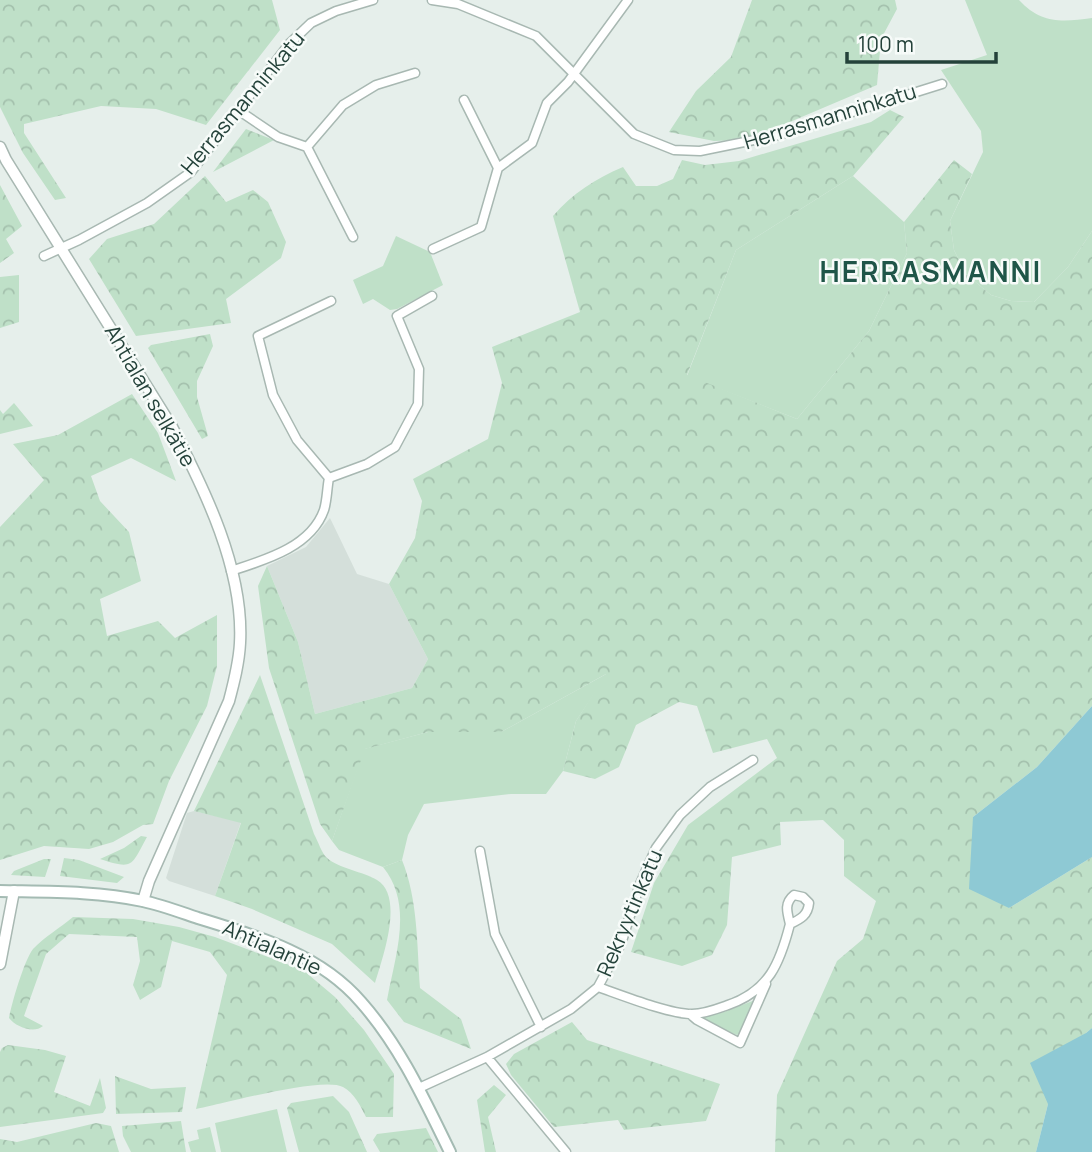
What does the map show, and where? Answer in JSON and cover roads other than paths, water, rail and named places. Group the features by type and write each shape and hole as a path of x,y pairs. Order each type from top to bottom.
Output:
{"main road":[{"name":"Ahtialantie","path":"0,891 85,894 143,901 245,932 307,958 336,978 360,1001 388,1036 419,1088 450,1152"}],"street":[{"name":"Herrasmanninkatu","path":"44,256 147,203 191,172 289,44 311,23 336,11 373,0"},
{"name":"Herrasmanninkatu","path":"432,0 458,4 536,36 575,72 634,134 674,150 712,149 779,135 942,84"},
{"path":"433,249 481,227 498,168 532,143 547,103 568,82 628,0"},
{"path":"307,147 343,105 376,85 415,73"},
{"path":"464,100 498,168"},
{"path":"239,110 278,137 307,147 354,237"},
{"name":"Ahtialan selkätie","path":"0,147 172,427 194,468 232,571 240,641 237,672 229,701 158,858 143,901"},
{"path":"329,478 367,464 395,447 418,404 419,369 397,316 432,296"},
{"path":"232,571 305,539 324,511 329,478 297,440 273,395 258,336 331,301"},
{"name":"Rekryytinkatu","path":"419,1088 487,1057 541,1027 598,987 621,944 640,884 656,848 680,815 710,787 753,760"},
{"path":"480,851 495,933 541,1027"},
{"path":"0,964 13,891"},
{"path":"690,1014 740,1042 784,948 790,924"},
{"path":"598,987 648,1004 690,1014 712,1011 734,1003 751,995 767,982"},
{"path":"487,1057 566,1152"}],"water":[{"path":"1092,706 1092,857 1009,908 969,889 973,817 1037,767"},
{"path":"1092,1028 1092,1152 1036,1152 1048,1104 1030,1063"}],"district":[{"name":"HERRASMANNI","path":"931,272"}]}
